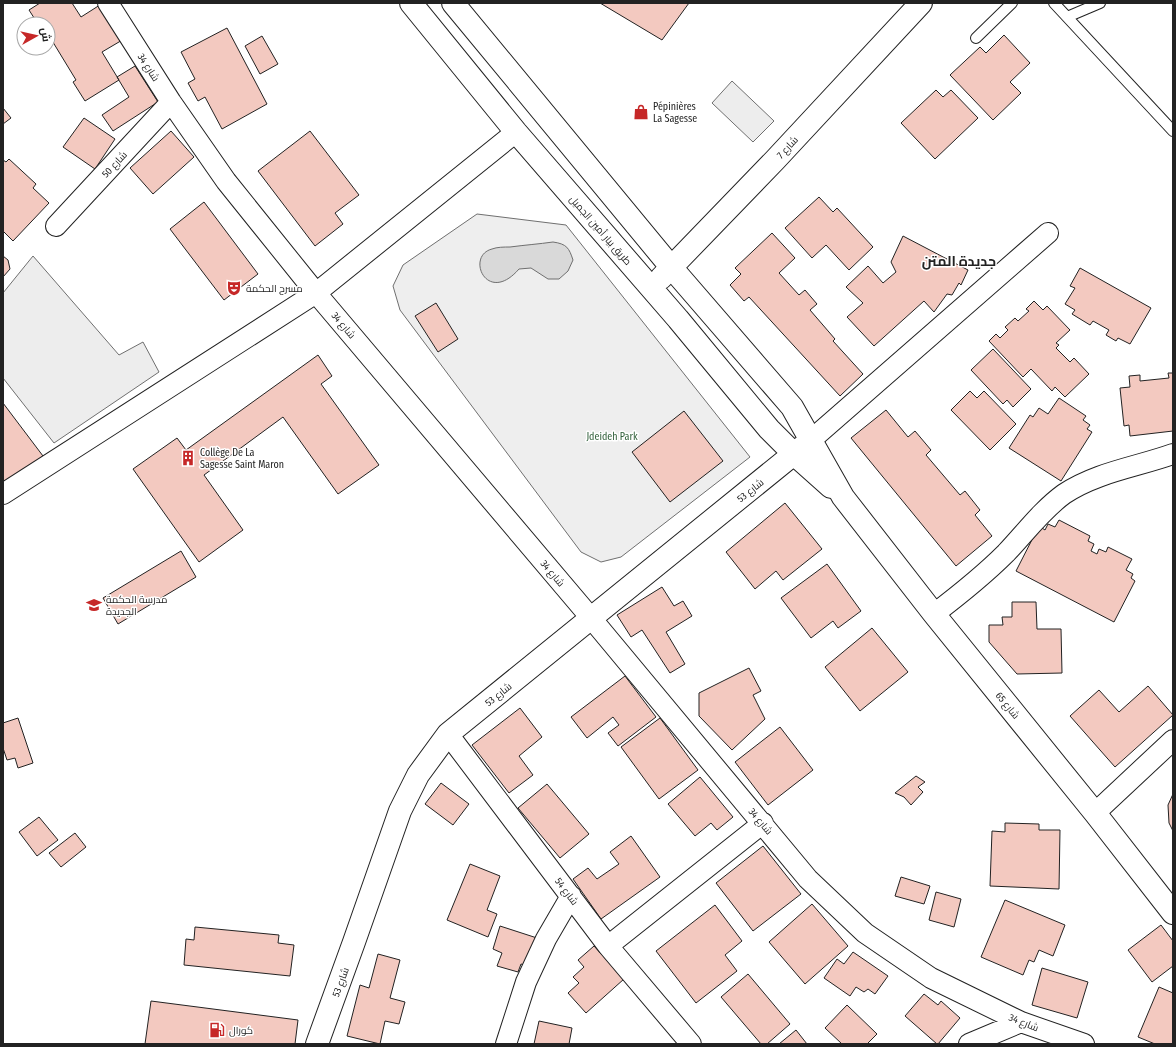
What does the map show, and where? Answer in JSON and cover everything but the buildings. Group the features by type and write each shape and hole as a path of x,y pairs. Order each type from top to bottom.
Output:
{"main road":[{"name":"طريق بيار أمين الجميل","path":"411,3 516,132 683,325 769,429 794,454"},
{"path":"453,3 671,267 792,407 811,440"},
{"name":"شارع 7","path":"651,288 775,160 921,3"},
{"name":"شارع 53","path":"317,1044 400,811 418,776 448,734 811,440"},
{"name":"شارع 65","path":"811,440 843,497 934,614 1095,813 1173,913"},
{"name":"شارع 65","path":"794,454 843,497"}],"street":[{"name":"شارع 34","path":"108,3 171,102 226,181 316,293 591,618 808,879 865,933 931,978 1021,1022 1084,1044"},
{"name":"شارع 50","path":"56,226 171,102"},
{"path":"3,494 316,293 516,132"},
{"path":"811,440 1048,233"},
{"path":"934,614 979,579 1030,526 1065,494 1083,483 1115,471 1173,454"},
{"name":"شارع 54","path":"448,734 608,946 691,1044"},
{"path":"1095,813 1173,740"},
{"path":"608,946 763,823"},
{"path":"506,1044 526,982 546,939 571,896"},
{"path":"969,1044 1021,1022"}],"lane":[{"path":"976,38 1012,3"},
{"path":"1054,3 1173,131"},
{"path":"1067,17 1100,3"}],"green space":[{"name":"Jdeideh Park","path":"477,214 566,225 750,457 621,557 601,562 581,552 400,310 393,286 403,265"}],"shaded area":[{"path":"732,81 774,121 753,142 712,103"},
{"path":"553,242 567,247 573,260 568,271 559,279 548,279 531,268 519,269 508,279 497,282 489,281 483,276 480,268 480,260 484,253 492,249 498,247"},
{"path":"33,256 119,355 143,342 159,372 54,443 3,378 3,293"}],"place":[{"name":"Pépinières La Sagesse","path":"641,112"},
{"name":"مسرح الحكمة","path":"234,288"},
{"name":"Collège De La Sagesse Saint Maron","path":"188,458"},
{"name":"مدرسة الحكمة الجديدة","path":"94,605"},
{"name":"كورال","path":"217,1030"}],"district":[{"name":"جديدة المتن","path":"959,261"}]}
